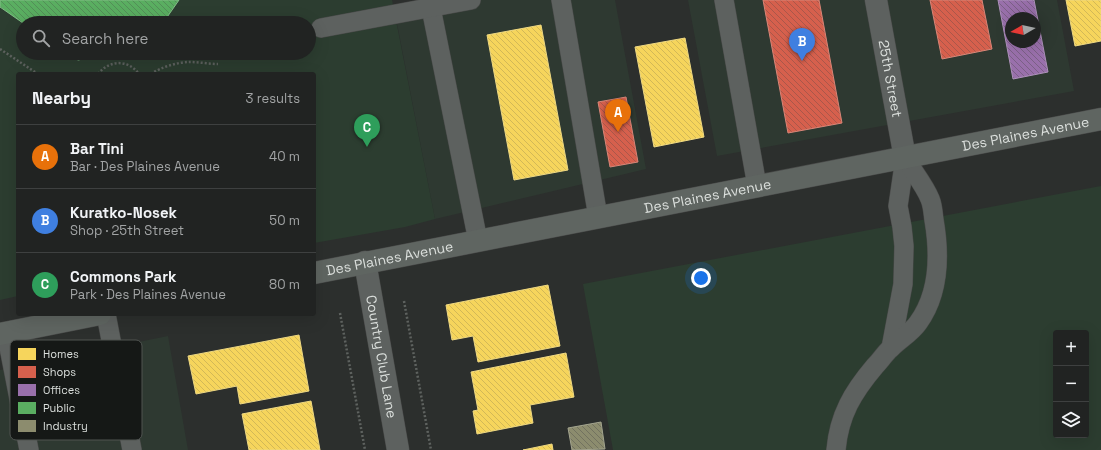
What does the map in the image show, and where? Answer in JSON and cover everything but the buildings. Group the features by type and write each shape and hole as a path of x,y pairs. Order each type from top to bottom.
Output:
{"main road":[{"name":"Des Plaines Avenue","path":"316,273 1101,119"},
{"path":"3,333 90,316"}],"street":[{"name":"25th Street","path":"876,0 905,158"},
{"name":"Country Club Lane","path":"365,262 398,450"}],"lane":[{"path":"321,28 471,0"},
{"path":"561,0 598,217"},
{"path":"724,0 757,186"},
{"path":"431,8 478,241"},
{"path":"891,348 903,284 903,240 898,206 905,158"},
{"path":"836,450 841,423 849,403 859,386 891,348 918,324 926,310 937,274 937,246 930,200 905,158"},
{"path":"106,316 111,340"},
{"path":"3,333 10,364"},
{"path":"27,440 29,450"},
{"path":"130,440 132,450"}],"path":[{"path":"0,49 16,60"},
{"path":"17,60 35,72"},
{"path":"100,72 110,64 118,62 133,67 137,72"},
{"path":"154,72 173,65 189,62 218,64"},
{"path":"404,301 431,450"},
{"path":"340,313 365,450"}],"shaded area":[{"path":"461,0 615,0 646,169 435,219 395,13"},
{"path":"688,0 1057,0 1074,91 717,156"},
{"path":"168,336 188,450 0,450 0,370 10,368 10,440 142,440 142,341"}],"green space":[{"path":"0,0 392,0 435,219 405,227 316,243 316,72 16,72 16,296 0,300"},
{"path":"1101,186 1101,450 613,450 583,284"}],"place":[{"name":"Kuratko-Nosek","path":"802,61"},
{"name":"Bar Tini","path":"618,132"},
{"name":"Commons Park","path":"367,147"}]}
